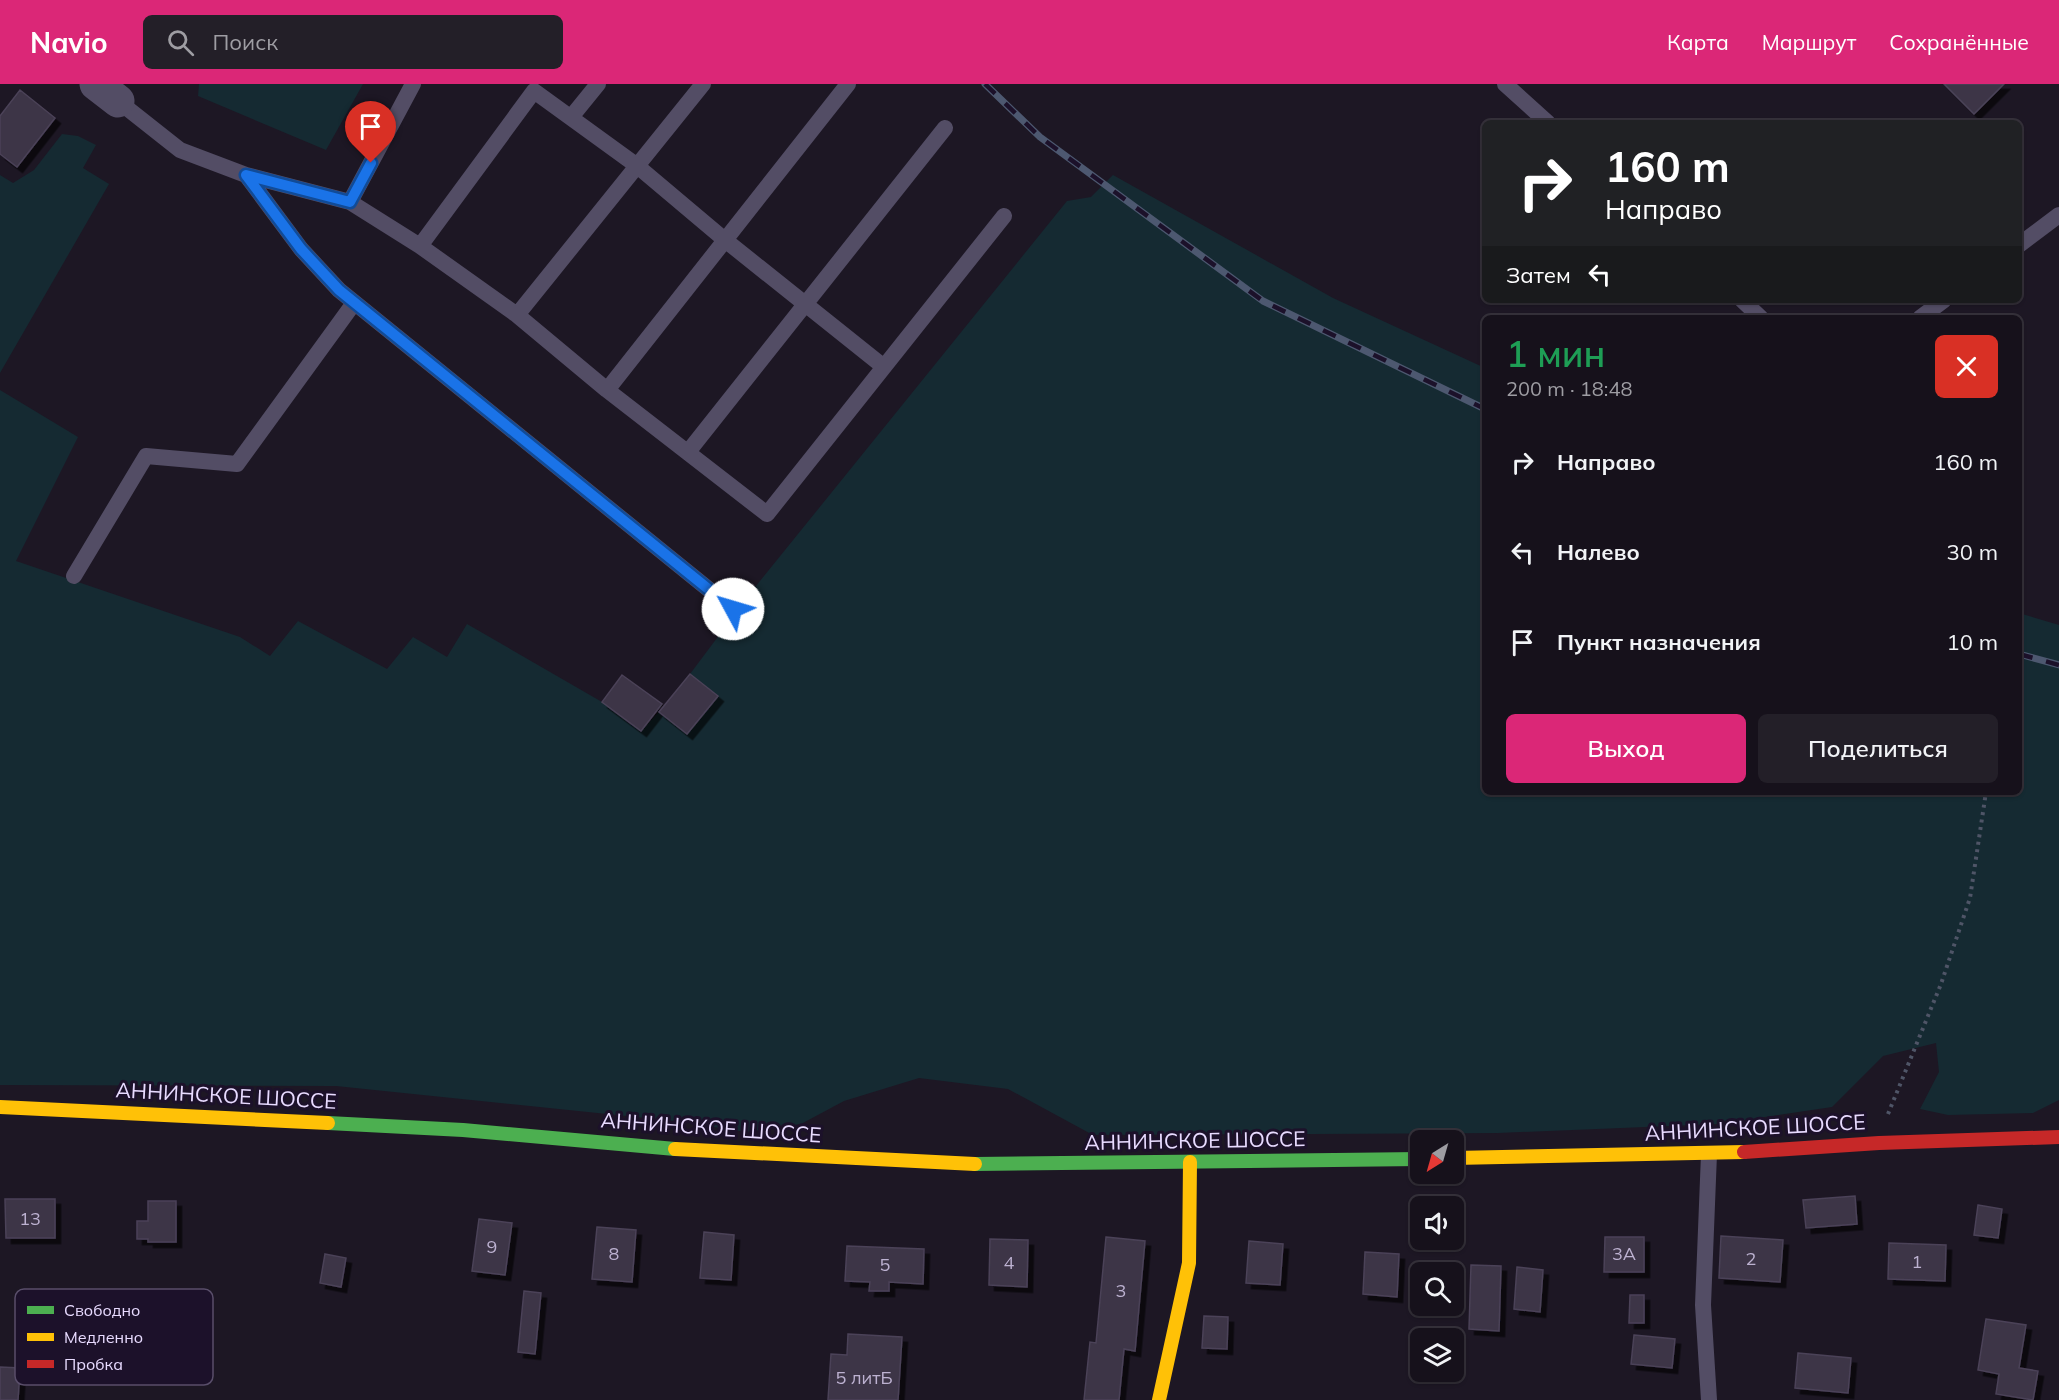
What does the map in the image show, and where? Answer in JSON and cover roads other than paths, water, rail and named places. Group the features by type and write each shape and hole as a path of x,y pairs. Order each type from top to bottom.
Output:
{"main road":[{"name":"АННИНСКОЕ ШОССЕ","path":"0,1107 451,1129 647,1147 986,1165 1410,1159"},
{"name":"АННИНСКОЕ ШОССЕ","path":"1464,1158 1709,1154 1879,1143 2059,1137"},
{"path":"1159,1400 1189,1263 1190,1162"}],"lane":[{"path":"350,202 413,84"},
{"path":"572,116 598,84"},
{"path":"517,315 703,84"},
{"path":"607,390 848,84"},
{"path":"1505,84 1545,120"},
{"path":"420,246 534,91 572,116 636,165 725,240 884,367"},
{"path":"107,92 180,150 246,175 350,202 420,246 517,315 607,390 767,514 1004,216"},
{"path":"688,452 945,128"},
{"path":"246,175 301,249 354,303 733,609"},
{"path":"2022,243 2059,215"},
{"path":"74,576 146,456 237,464 354,303"},
{"path":"1745,303 1758,315"},
{"path":"1924,315 1940,303"},
{"path":"1709,1154 1703,1305 1709,1400"}],"railway":[{"path":"985,84 1040,137 1263,301 1482,408"},
{"path":"2022,655 2059,665"}]}
